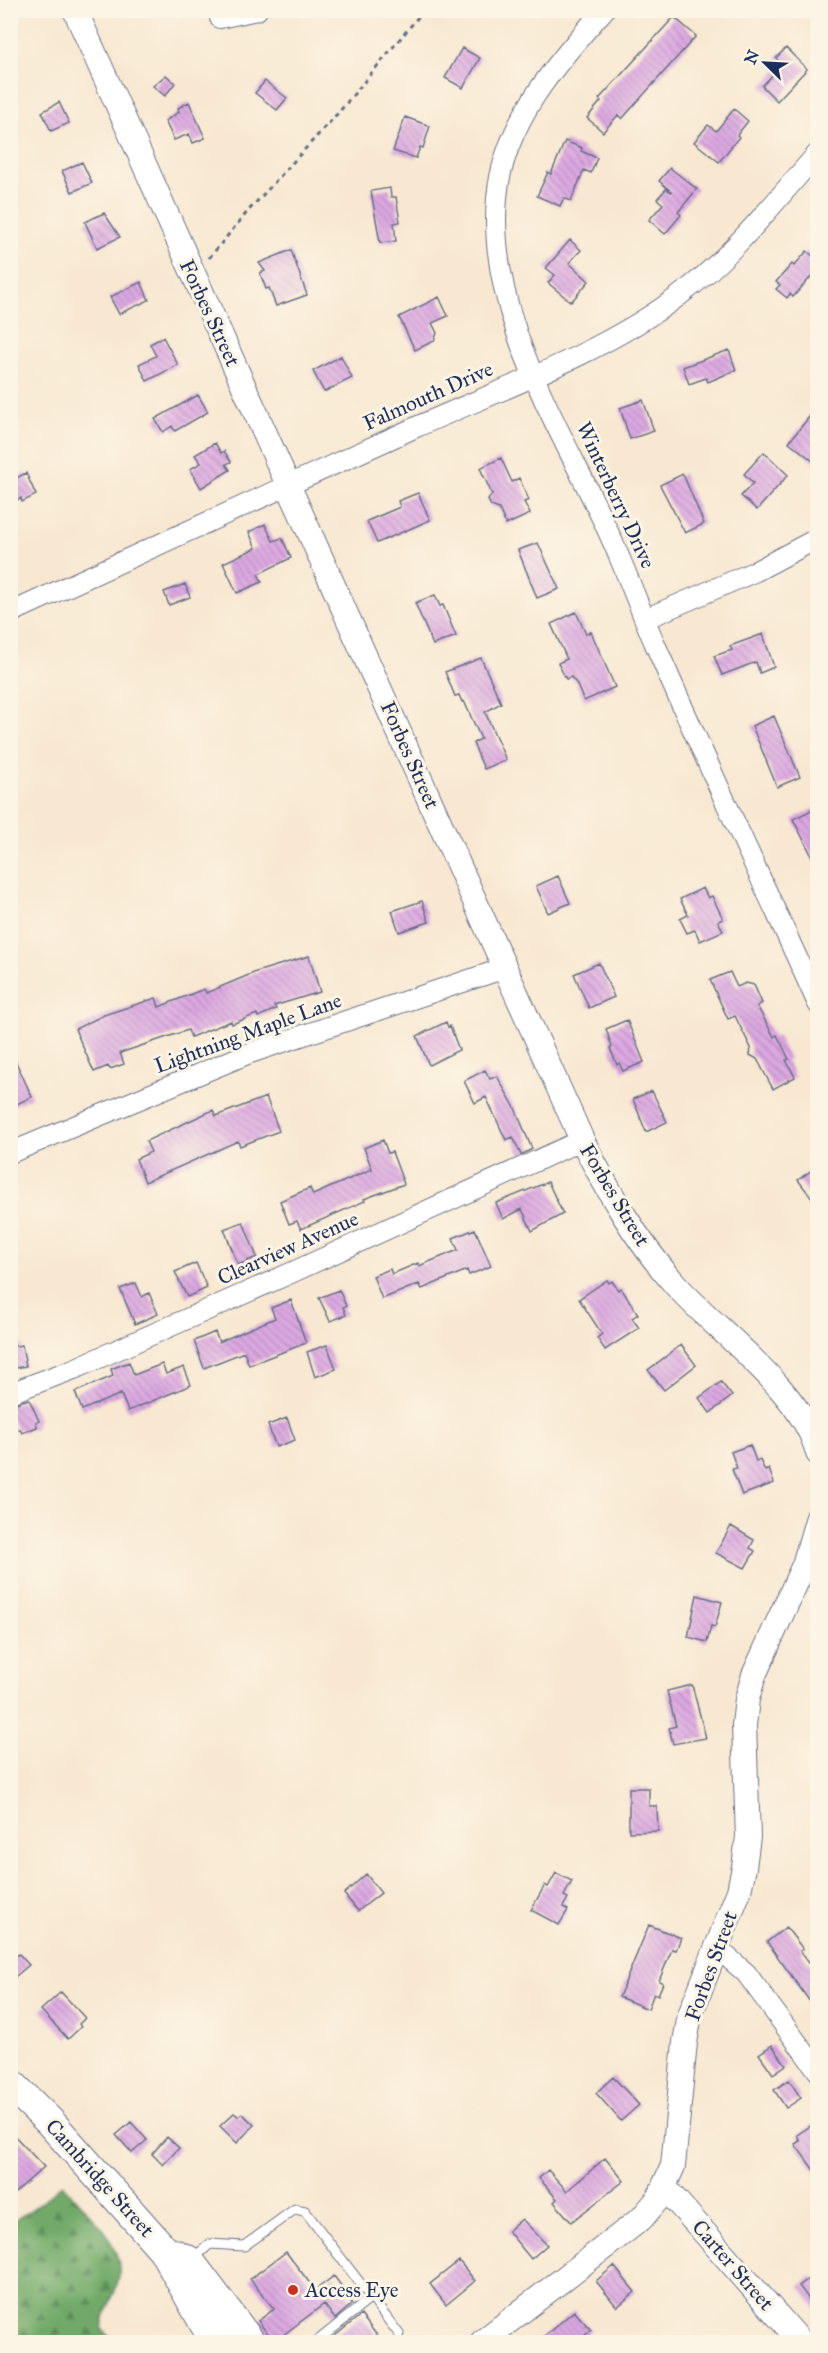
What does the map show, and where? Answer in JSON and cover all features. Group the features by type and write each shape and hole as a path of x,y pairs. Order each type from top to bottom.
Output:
{"main road":[{"name":"Cambridge Street","path":"10,2083 176,2255 250,2343"},
{"name":"Cambridge Street","path":"176,2255 215,2343"}],"street":[{"name":"Forbes Street","path":"75,10 582,1140 601,1177 645,1248 673,1283 771,1379 796,1408 806,1423 818,1452"},
{"path":"220,18 258,10"},
{"name":"Winterberry Drive","path":"604,10 551,73 524,114 511,140 502,168 497,196 496,226 506,299 517,337 598,509 816,999"},
{"name":"Falmouth Drive","path":"10,613 621,334 681,294 716,266 818,153"},
{"path":"645,619 756,571 818,538"},
{"name":"Lightning Maple Lane","path":"10,1153 247,1054 505,968"},
{"name":"Clearview Avenue","path":"10,1393 85,1364 582,1140"},
{"name":"Forbes Street","path":"482,2343 642,2218 665,2188 674,2158 685,2042 694,2004 739,1891 744,1867 748,1837 744,1725 747,1699 754,1675 804,1565 818,1517"},
{"path":"716,1947 746,1973 818,2071"},
{"name":"Carter Street","path":"665,2188 801,2343"}],"lane":[{"path":"176,2255 210,2244 244,2246 295,2209 305,2211 399,2334"},
{"path":"316,2343 371,2298"}],"path":[{"path":"194,278 217,247 339,112 424,10"}],"green space":[{"path":"62,2184 102,2228 116,2254 119,2267 118,2281 104,2316 102,2329 113,2342 11,2342 11,2223 41,2203"}],"building":[{"path":"674,17 696,36 622,119 618,115 603,132 587,118 601,101 599,99"},
{"path":"462,48 480,58 463,88 445,78"},
{"path":"786,48 807,69 777,101 762,86 782,65 776,58"},
{"path":"166,75 175,83 165,96 153,86"},
{"path":"265,81 287,98 277,110 255,93"},
{"path":"59,102 69,123 51,131 42,112"},
{"path":"189,102 205,138 193,143 189,134 174,140 165,121 179,112 178,108"},
{"path":"734,109 748,121 737,135 739,137 719,162 694,142 708,125 716,131"},
{"path":"405,117 430,126 423,148 420,147 416,158 393,151"},
{"path":"565,141 597,158 591,173 584,170 571,201 564,198 560,206 537,196 548,172 551,174"},
{"path":"82,162 92,183 72,192 62,171"},
{"path":"670,168 697,189 678,212 681,215 665,234 649,220 663,204 657,199 666,189 672,192 659,181"},
{"path":"390,188 391,197 396,197 400,222 394,223 396,241 380,243 371,191"},
{"path":"104,213 120,237 97,248 85,222"},
{"path":"570,240 581,250 569,263 589,281 571,302 548,283 555,275 546,268"},
{"path":"291,250 307,295 276,306 269,288 266,289 260,273 265,271 259,263"},
{"path":"807,251 818,260 818,269 793,297 790,294 787,298 776,289 780,285 776,282"},
{"path":"141,282 149,300 119,314 110,297"},
{"path":"439,297 448,316 432,323 437,333 434,341 415,350 399,317"},
{"path":"163,337 178,365 147,381 139,364 156,356 150,344"},
{"path":"729,350 736,370 708,382 706,378 689,384 683,367"},
{"path":"341,356 352,378 324,392 313,371"},
{"path":"198,395 208,412 175,431 172,426 163,432 155,419"},
{"path":"643,400 654,431 630,439 620,408"},
{"path":"818,406 818,465 789,442"},
{"path":"215,443 221,453 224,451 231,462 226,464 230,470 201,488 190,469 201,463 195,455"},
{"path":"764,452 788,475 757,510 741,496 753,483 744,474"},
{"path":"501,458 512,482 519,478 529,500 524,502 530,514 506,525 499,509 491,506 488,500 492,494 480,468"},
{"path":"26,473 36,495 22,502 21,498 10,504 10,481"},
{"path":"683,474 704,524 685,533 660,485"},
{"path":"418,493 430,520 377,543 367,521 400,507 398,501"},
{"path":"265,524 273,541 282,538 291,558 258,574 262,582 237,593 223,563 256,548 249,532"},
{"path":"538,543 559,589 537,598 518,550"},
{"path":"185,584 190,597 169,605 164,592"},
{"path":"435,595 440,606 443,605 456,636 433,645 415,603"},
{"path":"576,612 586,634 591,632 615,687 584,701 576,683 571,677 566,679 558,663 567,659 551,624"},
{"path":"763,634 774,667 760,673 756,662 722,675 714,656 732,650 730,646"},
{"path":"481,658 501,703 485,712 506,760 484,769 473,743 481,739 464,701 462,702 459,695 455,696 445,672"},
{"path":"774,716 800,777 777,787 752,726"},
{"path":"818,807 818,868 793,819"},
{"path":"558,876 570,903 548,913 536,886"},
{"path":"703,888 708,898 712,896 723,919 718,921 723,931 700,941 695,930 687,933 680,919 688,915 680,899"},
{"path":"422,901 429,922 399,932 392,911"},
{"path":"309,956 320,992 274,1006 276,1009 258,1017 257,1014 232,1024 231,1021 191,1037 188,1030 120,1053 124,1064 110,1069 108,1066 94,1072 75,1029 104,1015 156,998 159,1007 204,989 206,993 256,972"},
{"path":"599,963 614,997 589,1008 574,974"},
{"path":"730,972 737,987 746,983 754,985 762,1003 757,1006 774,1037 777,1035 789,1059 786,1060 795,1077 773,1089 757,1059 750,1055 751,1048 735,1016 728,1019 710,980"},
{"path":"627,1020 644,1062 623,1071 619,1063 617,1065 610,1048 612,1047 606,1029"},
{"path":"446,1022 448,1027 450,1026 459,1050 429,1065 417,1036"},
{"path":"10,1049 32,1097 10,1107"},
{"path":"485,1070 490,1079 497,1076 515,1108 532,1149 521,1155 513,1137 506,1140 486,1097 475,1103 464,1081"},
{"path":"652,1091 667,1122 646,1132 633,1099"},
{"path":"266,1097 279,1131 240,1146 238,1141 145,1182 136,1159 151,1152 146,1141 213,1110 216,1116"},
{"path":"383,1140 388,1153 392,1152 404,1184 364,1199 365,1201 301,1229 297,1221 289,1224 280,1201 310,1188 313,1195 372,1169 364,1148"},
{"path":"818,1166 818,1206 798,1180"},
{"path":"548,1182 563,1214 532,1231 522,1209 503,1219 496,1203"},
{"path":"243,1222 257,1257 238,1265 224,1229"},
{"path":"475,1229 491,1266 469,1275 467,1270 422,1289 419,1284 382,1299 373,1276 390,1269 392,1274 418,1263 419,1266 458,1250 453,1238"},
{"path":"196,1263 207,1288 187,1297 175,1272"},
{"path":"607,1280 609,1283 612,1281 618,1290 621,1288 638,1314 632,1318 639,1328 605,1350 597,1338 602,1334 579,1299"},
{"path":"136,1283 142,1297 149,1293 158,1314 135,1324 120,1289"},
{"path":"339,1290 346,1306 343,1307 346,1315 330,1321 319,1298"},
{"path":"291,1300 306,1343 249,1365 244,1352 204,1368 194,1341 215,1332 219,1342 275,1318 271,1308"},
{"path":"22,1345 26,1366 10,1369 10,1347"},
{"path":"327,1345 336,1369 315,1377 307,1352"},
{"path":"681,1345 696,1365 664,1390 648,1370"},
{"path":"129,1362 134,1375 162,1364 166,1374 184,1367 191,1385 128,1411 121,1394 82,1410 75,1392 113,1376 111,1369"},
{"path":"721,1382 732,1396 710,1413 699,1398"},
{"path":"29,1399 39,1421 36,1422 37,1427 22,1433 20,1429 17,1430 10,1416 10,1405"},
{"path":"287,1418 295,1440 276,1447 268,1425"},
{"path":"750,1445 756,1461 760,1460 765,1471 769,1469 774,1483 742,1495 732,1469 737,1468 731,1452"},
{"path":"731,1526 754,1540 750,1548 755,1551 745,1568 716,1553"},
{"path":"697,1595 722,1602 715,1627 711,1626 707,1642 688,1637"},
{"path":"692,1685 706,1738 673,1744 669,1728 676,1726 667,1691"},
{"path":"629,1788 649,1788 649,1806 657,1806 658,1831 629,1832"},
{"path":"556,1873 572,1881 564,1896 568,1898 563,1907 568,1910 559,1925 531,1910 545,1885 548,1887"},
{"path":"366,1874 381,1893 358,1911 344,1894"},
{"path":"649,1925 681,1938 676,1950 672,1949 659,1981 663,1983 658,1995 654,1993 648,2009 619,1997"},
{"path":"786,1927 803,1949 800,1951 818,1975 818,2013 767,1942"},
{"path":"19,1954 29,1965 10,1981 10,1961"},
{"path":"61,1992 85,2018 79,2024 81,2027 68,2039 41,2010"},
{"path":"772,2045 786,2065 773,2074 759,2054"},
{"path":"613,2077 639,2105 621,2121 596,2093"},
{"path":"789,2080 801,2098 786,2108 774,2090"},
{"path":"234,2113 238,2116 242,2113 254,2125 237,2143 220,2126"},
{"path":"818,2121 818,2176 795,2144 800,2141 797,2135"},
{"path":"131,2122 147,2140 132,2153 116,2135"},
{"path":"10,2131 44,2167 10,2197"},
{"path":"167,2137 179,2148 163,2165 152,2154"},
{"path":"605,2158 624,2181 571,2222 554,2202 557,2199 539,2178 548,2170 567,2191"},
{"path":"522,2219 547,2245 531,2259 508,2231"},
{"path":"286,2252 315,2290 334,2276 351,2299 349,2300 352,2304 335,2319 324,2304 274,2342 258,2321 274,2309 250,2279"},
{"path":"459,2261 475,2281 446,2305 430,2284"},
{"path":"614,2266 635,2292 617,2307 596,2281"},
{"path":"812,2276 818,2283 818,2311 799,2286"},
{"path":"574,2311 591,2330 576,2343 536,2343"},
{"path":"361,2315 383,2343 326,2343"}],"place":[{"name":"Access Eye","path":"293,2290"}]}
